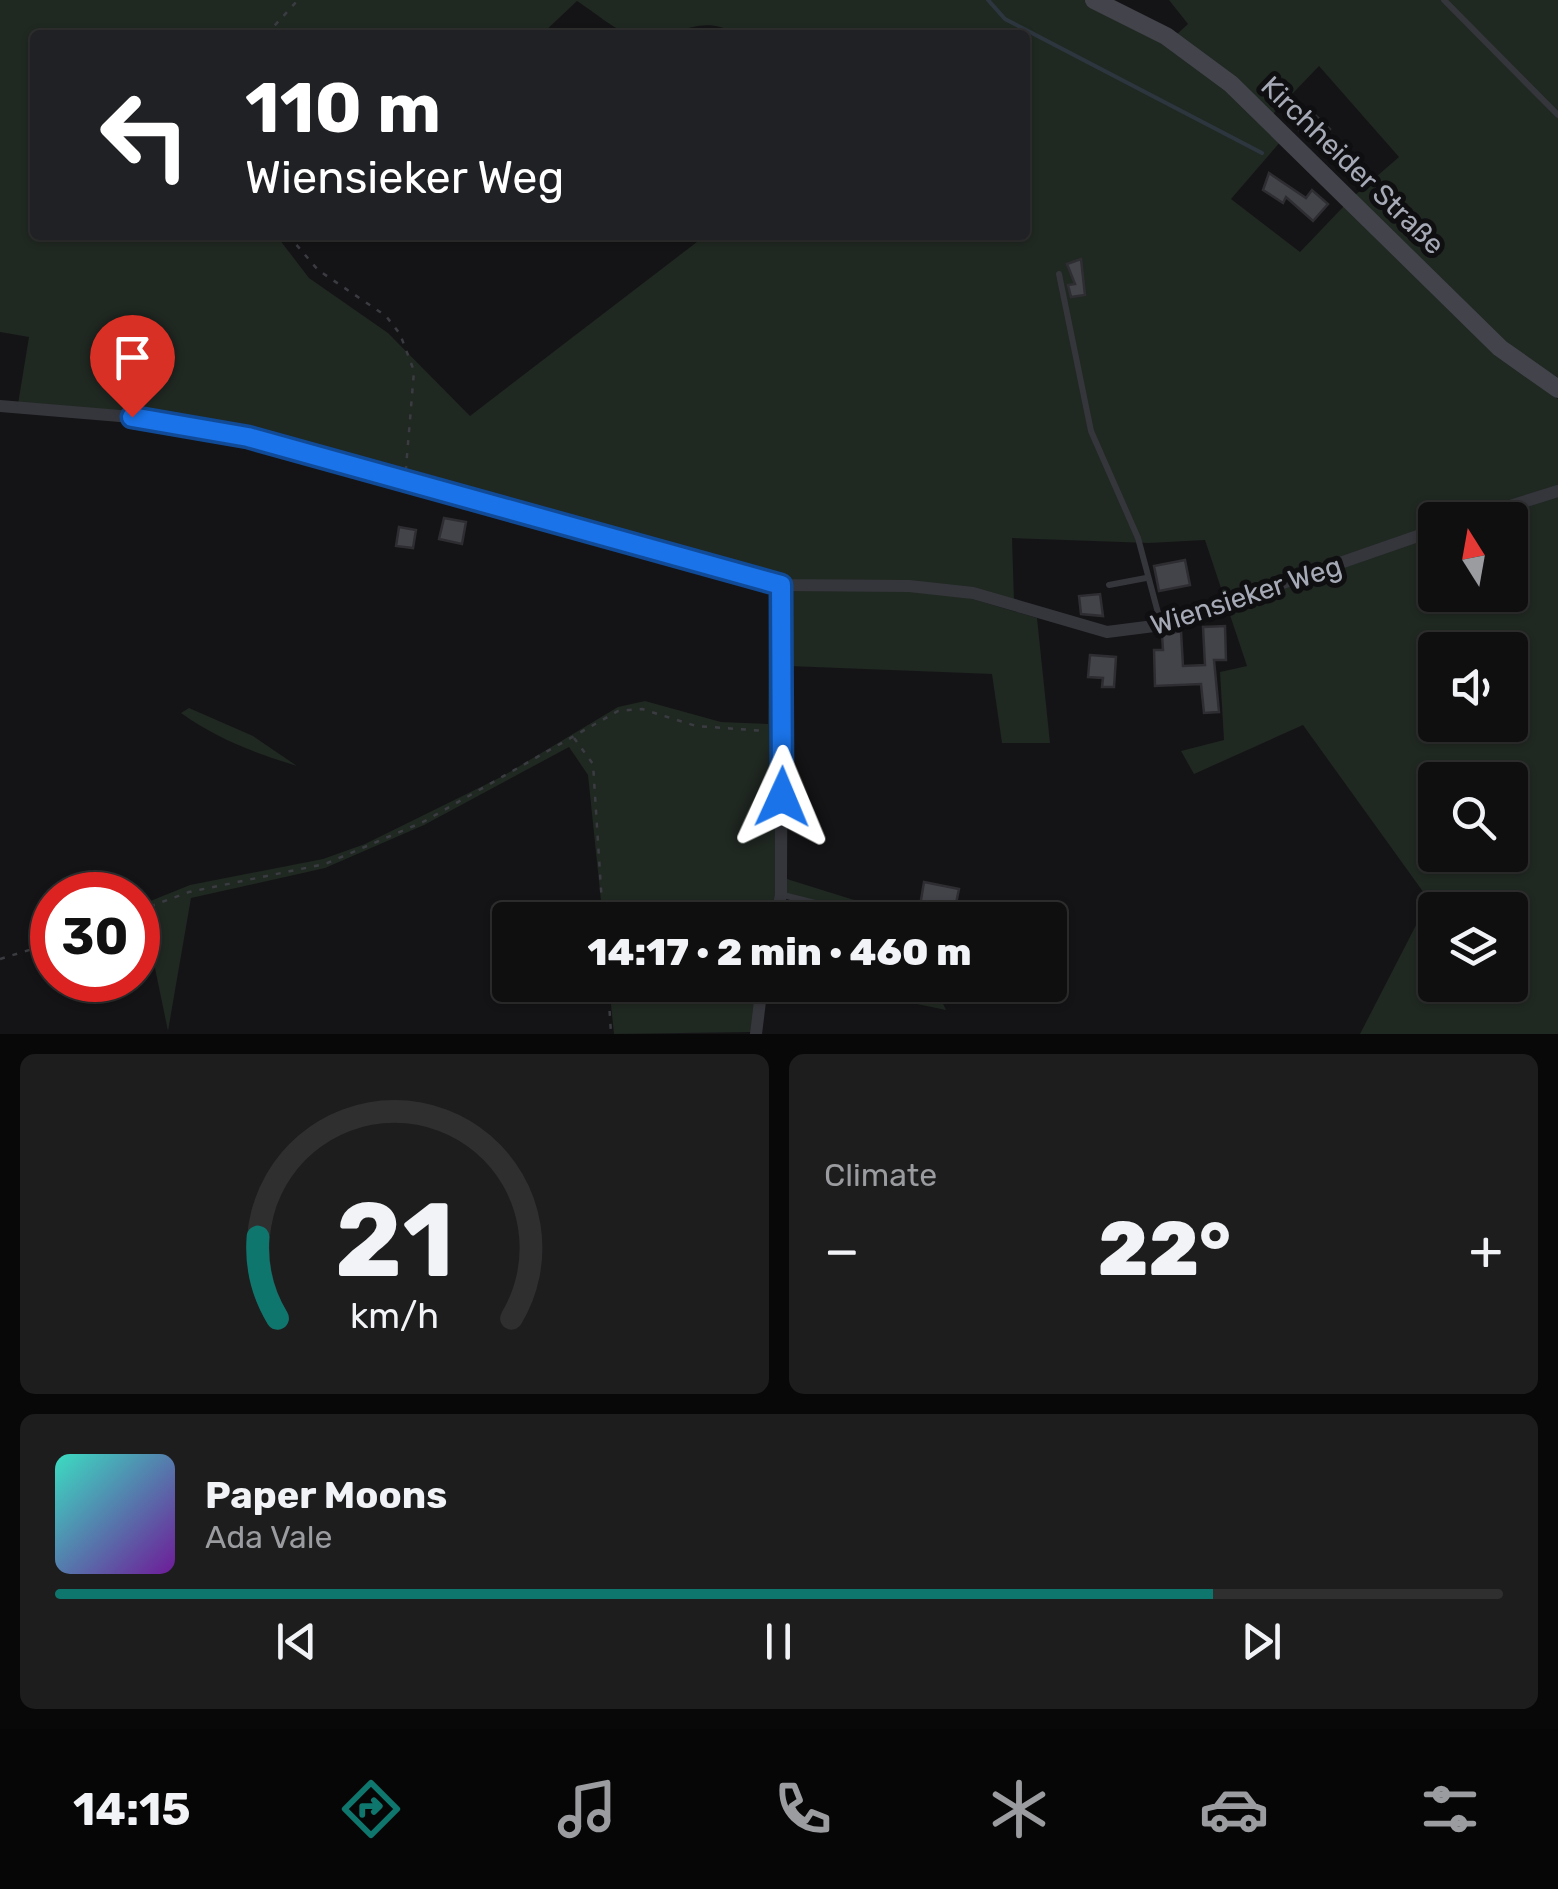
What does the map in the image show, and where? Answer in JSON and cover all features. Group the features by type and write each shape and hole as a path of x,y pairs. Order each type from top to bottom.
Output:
{"main road":[{"name":"Kirchheider Straße","path":"1094,0 1166,36 1231,84 1500,348 1558,389"}],"street":[{"name":"Wiensieker Weg","path":"0,406 132,417 248,437 781,585 973,593 1107,632 1162,626 1418,536"},
{"path":"1523,502 1558,491"},
{"path":"779,902 781,585"},
{"path":"756,1034 760,1002"}],"lane":[{"path":"1444,0 1558,116"},
{"path":"1059,274 1091,431 1138,538 1162,626"},
{"path":"1109,584 1146,578"},
{"path":"781,894 812,902"}],"path":[{"path":"271,30 298,0"},
{"path":"292,240 318,270 386,316 400,334 414,372 404,482"},
{"path":"160,903 189,892 325,864 422,822 618,710 642,709 696,726 783,732"},
{"path":"574,738 593,764 602,902"},
{"path":"0,958 30,949"},
{"path":"609,1002 611,1034"}],"shaded area":[{"path":"0,0 1086,0 1194,59 1281,141 1231,199 1300,252 1344,206 1493,352 1558,399 1558,1034 1360,1034 1418,921 1418,1002 1528,1002 1528,892 1423,892 1303,725 1194,774 1181,751 1224,740 1220,672 1247,666 1205,540 1149,543 1012,538 1014,601 979,591 781,581 306,452 18,404 29,337 0,332"},
{"path":"1169,0 1558,0 1558,381 1503,342 1354,196 1399,157 1319,66 1271,116 1176,35 1188,24"},
{"path":"769,589 906,590 966,597 1037,618 1050,743 1002,743 992,674 789,666 787,879 860,902 801,902 785,897 784,902 601,902 588,775 569,747 424,825 325,868 191,898 168,1031 160,992 160,897 190,885 323,859 365,844 503,776 618,707 645,701 721,722 768,724"},
{"path":"189,708 253,736 297,766 208,730 181,713"},
{"path":"611,1002 761,1002 751,1032 614,1034"},
{"path":"908,1002 942,1002 946,1010"}],"building":[{"path":"1315,115 1330,129 1315,145 1299,130"},
{"path":"1269,173 1306,198 1312,190 1328,204 1313,221 1286,197 1283,203 1263,190"},
{"path":"1081,259 1085,295 1071,297 1068,285 1075,284 1067,264"},
{"path":"444,518 466,522 462,544 439,539"},
{"path":"399,527 416,530 413,548 396,546"},
{"path":"1185,560 1190,585 1159,591 1154,566"},
{"path":"1100,594 1103,616 1081,614 1079,596"},
{"path":"1225,626 1226,660 1214,660 1219,712 1204,713 1201,684 1155,686 1154,650 1163,650 1162,635 1181,631 1183,666 1205,665 1203,627"},
{"path":"1090,655 1116,657 1114,687 1102,687 1103,678 1088,677"},
{"path":"924,882 959,889 956,902 921,902"}],"waterway":[{"path":"988,0 1005,19 1026,30"},
{"path":"1030,32 1262,153"}],"route":[{"path":"132,417 248,437 781,585 782,797"}]}
